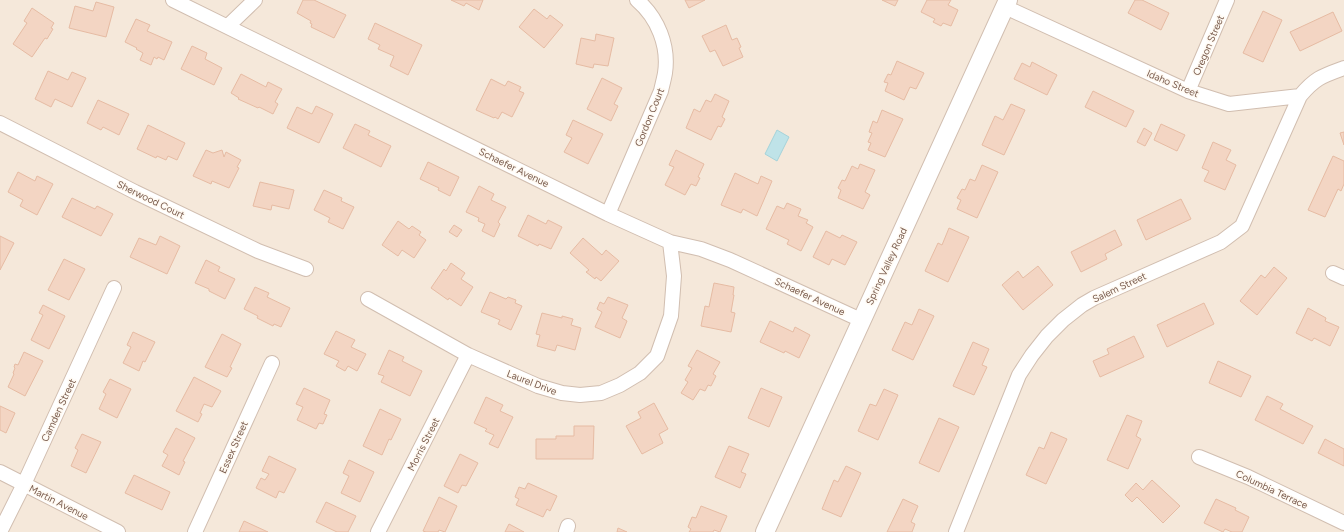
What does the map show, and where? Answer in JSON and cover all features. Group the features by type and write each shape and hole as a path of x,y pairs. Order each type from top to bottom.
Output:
{"street":[{"name":"Schaefer Avenue","path":"173,0 608,214 670,242 701,249 730,260 861,320"},
{"path":"228,26 255,0"},
{"name":"Gordon Court","path":"608,214 661,92 665,73 666,56 662,39 655,21 643,5 637,0"},
{"name":"Oregon Street","path":"1188,91 1227,0"},
{"name":"Idaho Street","path":"1007,3 1188,91 1229,104 1300,96"},
{"name":"Spring Valley Road","path":"765,532 1007,3"},
{"path":"1300,96 1310,84 1320,76 1344,68"},
{"name":"Salem Street","path":"956,532 1019,375 1032,355 1047,336 1064,320 1094,298 1221,242 1242,226 1300,96"},
{"name":"Sherwood Court","path":"1,126 258,251 306,269"},
{"name":"Laurel Drive","path":"368,299 468,355 538,386 562,393 580,395 602,392 620,385 640,373 657,356 671,316 674,276 670,242"},
{"name":"Camden Street","path":"0,532 24,484 114,288"},
{"name":"Morris Street","path":"378,532 468,355"},
{"name":"Essex Street","path":"195,532 272,362"},
{"name":"Columbia Terrace","path":"1199,457 1248,477 1344,522"},
{"name":"Martin Avenue","path":"0,472 118,532"}],"shaded area":[{"path":"0,0 1344,0 1344,532 0,532"}],"water":[{"path":"777,130 789,137 777,161 765,154"}],"building":[{"path":"303,0 314,0 346,15 334,38 311,27 311,21 297,13"},
{"path":"451,0 483,0 479,10 466,3 464,6"},
{"path":"685,0 705,0 689,8"},
{"path":"882,0 898,0 895,6"},
{"path":"927,0 951,0 948,5 958,10 951,26 943,23 941,26 933,22 935,19 921,12"},
{"path":"1135,0 1142,0 1169,13 1161,30 1128,13"},
{"path":"96,2 114,7 106,37 69,28 75,6 93,11"},
{"path":"32,8 54,23 51,28 53,29 47,39 45,38 32,57 13,44 27,23 24,21"},
{"path":"534,9 547,19 550,15 563,25 544,48 519,27"},
{"path":"1263,11 1282,20 1263,62 1243,53"},
{"path":"1333,12 1342,31 1300,51 1290,32"},
{"path":"136,19 150,25 147,31 172,42 164,60 154,57 151,65 140,60 143,53 125,42"},
{"path":"375,23 422,45 408,75 390,66 394,56 378,49 380,45 368,39"},
{"path":"726,25 732,40 737,38 743,57 723,66 715,50 710,52 702,36"},
{"path":"596,34 614,38 608,66 594,64 593,68 576,64 581,38 595,41"},
{"path":"192,46 207,53 205,59 222,68 214,85 181,69"},
{"path":"897,61 924,73 916,89 910,87 904,100 885,91 888,83 884,82 888,74 891,75"},
{"path":"1032,62 1057,75 1047,95 1014,79 1022,63 1030,67"},
{"path":"48,71 68,80 72,72 86,78 72,107 55,99 51,107 35,99"},
{"path":"241,74 266,87 268,82 282,89 275,102 278,104 273,114 238,99 239,98 231,93"},
{"path":"602,78 622,88 614,104 618,106 611,121 587,109"},
{"path":"491,79 505,86 508,81 521,87 519,91 524,93 512,117 502,112 498,119 476,110"},
{"path":"1093,91 1134,111 1126,127 1085,107"},
{"path":"715,94 729,101 722,117 725,119 721,127 718,126 711,140 686,128 694,109 700,112 706,100 711,102"},
{"path":"98,100 129,114 119,135 103,127 101,130 87,123"},
{"path":"1011,104 1025,110 1004,155 982,145 995,116 1003,120"},
{"path":"316,106 333,114 319,143 287,128 297,107 312,114"},
{"path":"882,110 903,119 885,157 868,150 871,143 868,142 872,133 869,132 873,121 877,123"},
{"path":"573,120 603,134 588,164 564,152 572,138 566,135"},
{"path":"355,124 370,131 368,135 391,146 381,167 343,148"},
{"path":"1161,124 1185,135 1177,151 1154,140"},
{"path":"148,125 185,143 177,160 168,156 166,160 157,156 156,158 137,149"},
{"path":"1144,128 1152,133 1145,146 1137,142"},
{"path":"1344,132 1344,145 1340,133"},
{"path":"1213,142 1231,150 1226,160 1236,165 1225,190 1204,181 1209,171 1202,168"},
{"path":"206,150 213,153 222,150 224,157 226,152 241,160 237,167 239,168 229,188 212,181 211,184 193,176"},
{"path":"676,150 704,164 696,186 691,184 685,195 665,185 674,167 669,165"},
{"path":"1333,156 1344,161 1344,184 1341,191 1338,189 1325,217 1308,210"},
{"path":"428,162 459,177 450,196 438,190 439,188 420,179"},
{"path":"860,164 875,170 865,192 870,195 863,209 838,198 841,190 838,188 842,180 845,181 852,166 858,169"},
{"path":"982,165 998,172 977,218 957,209 961,200 957,198 962,189 965,190 970,179 975,181"},
{"path":"18,172 35,181 37,176 53,184 37,215 20,206 23,200 8,192"},
{"path":"735,173 758,184 761,176 772,181 757,216 743,209 741,213 721,205"},
{"path":"260,182 294,190 289,209 272,205 271,210 253,206"},
{"path":"479,186 494,194 491,200 506,207 498,222 500,224 494,237 482,231 485,224 478,221 479,218 466,212"},
{"path":"324,190 342,198 341,201 354,207 343,229 328,222 330,218 314,210"},
{"path":"72,198 95,209 97,206 113,214 101,236 62,217"},
{"path":"1181,199 1191,219 1146,240 1137,220"},
{"path":"787,203 801,209 798,216 808,220 806,223 813,227 801,251 787,244 789,240 766,229 777,206 784,209"},
{"path":"528,215 546,224 548,220 562,227 551,249 539,244 538,246 518,236"},
{"path":"398,221 409,229 412,226 421,232 419,235 426,240 414,258 402,250 398,256 382,245"},
{"path":"454,225 462,230 457,237 449,232"},
{"path":"949,228 969,237 948,282 925,271 938,243 942,245"},
{"path":"1115,230 1122,245 1105,254 1107,259 1081,272 1071,252"},
{"path":"826,231 840,238 842,235 857,242 845,265 832,259 829,265 813,257"},
{"path":"0,236 14,243 0,270"},
{"path":"160,236 180,246 167,274 130,257 139,238 156,245"},
{"path":"583,238 602,255 606,250 619,261 601,281 596,277 595,279 586,272 589,270 570,253"},
{"path":"64,259 85,269 69,300 48,290"},
{"path":"206,260 220,267 218,271 235,279 225,299 209,291 209,289 195,283"},
{"path":"451,263 465,273 461,279 473,287 461,306 449,298 448,300 431,288 444,269 446,271"},
{"path":"1038,266 1053,285 1023,310 1002,285 1018,271 1023,278"},
{"path":"1274,267 1287,278 1257,315 1240,301 1261,275 1265,278"},
{"path":"714,283 734,287 731,312 735,313 731,332 701,326 705,306 709,307"},
{"path":"255,287 269,293 267,297 290,308 281,327 274,324 273,326 244,309"},
{"path":"490,292 506,299 508,297 516,300 515,303 522,306 511,330 498,324 500,320 481,312"},
{"path":"608,297 628,305 622,318 627,321 620,338 595,327 602,312 597,309 600,302 604,304"},
{"path":"1204,303 1214,324 1167,347 1157,325"},
{"path":"43,305 65,316 49,349 31,340 43,315 39,313"},
{"path":"1308,308 1326,318 1325,321 1339,327 1330,346 1314,338 1312,341 1296,333"},
{"path":"919,309 934,316 913,360 892,350 905,322 912,325"},
{"path":"542,313 573,319 571,325 581,328 575,350 557,345 555,351 537,346 540,335 536,334"},
{"path":"770,321 793,332 795,327 810,335 799,358 760,342"},
{"path":"336,331 355,340 351,347 366,354 357,371 348,366 345,371 336,366 339,361 324,354"},
{"path":"133,332 155,342 145,362 143,361 139,371 123,363 131,347 127,345"},
{"path":"222,334 241,344 227,377 205,367"},
{"path":"1134,336 1144,357 1100,377 1093,361 1109,354 1107,349"},
{"path":"973,342 989,349 982,365 987,367 974,395 953,386"},
{"path":"389,350 404,357 402,361 422,371 410,396 381,382 384,376 378,374"},
{"path":"697,350 720,362 713,374 716,376 711,386 708,385 705,391 700,389 693,400 681,393 688,382 685,380 692,368 688,366"},
{"path":"24,352 43,361 25,396 8,387 14,374 15,364 18,365"},
{"path":"1218,361 1251,376 1241,397 1209,383"},
{"path":"194,377 221,391 212,407 204,404 200,413 202,414 198,422 176,411"},
{"path":"110,379 131,389 117,418 99,409 106,394 103,392"},
{"path":"304,388 330,400 324,414 327,415 323,424 319,423 316,429 297,420 303,407 296,404"},
{"path":"761,388 782,397 769,427 748,418"},
{"path":"884,389 898,395 878,440 858,431 870,404 876,406"},
{"path":"1267,396 1283,404 1280,409 1313,426 1303,444 1255,420"},
{"path":"486,397 503,405 500,411 513,417 498,448 489,444 494,435 485,431 487,429 474,423"},
{"path":"654,403 668,429 659,434 663,443 642,454 626,426 641,418 638,412"},
{"path":"0,406 15,413 6,433 0,430"},
{"path":"380,409 401,419 391,440 389,439 382,455 363,446"},
{"path":"1127,415 1142,421 1136,436 1141,439 1128,469 1107,460"},
{"path":"939,418 959,427 939,472 919,463"},
{"path":"574,426 594,426 593,459 536,459 536,439 556,439 556,436 574,436"},
{"path":"176,428 195,438 183,461 185,462 179,475 162,466 168,455 163,452"},
{"path":"1051,432 1067,439 1046,484 1026,475 1039,447 1044,449"},
{"path":"82,434 101,442 86,473 71,466 78,450 75,448"},
{"path":"1325,439 1344,449 1344,466 1318,453"},
{"path":"729,446 749,454 741,472 746,474 740,488 715,477"},
{"path":"460,454 478,463 466,486 462,485 458,493 444,486"},
{"path":"269,456 296,469 284,493 279,491 276,498 256,488 261,478 265,480 269,474 262,471"},
{"path":"349,460 374,472 360,502 341,493 349,476 343,473"},
{"path":"846,466 861,473 841,517 822,509 834,480 838,482"},
{"path":"134,475 170,492 162,510 125,493"},
{"path":"1152,480 1180,506 1163,523 1137,497 1132,502 1125,495 1136,483 1143,490"},
{"path":"528,483 557,496 550,511 547,509 543,517 516,505 519,499 515,497 519,487 525,489"},
{"path":"439,497 457,506 445,532 439,530 438,532 423,531"},
{"path":"903,499 918,506 911,522 915,524 912,532 887,532"},
{"path":"1216,499 1236,508 1235,510 1249,517 1242,532 1232,532 1225,529 1223,532 1204,523"},
{"path":"326,502 356,516 348,532 337,532 316,522"},
{"path":"701,506 727,516 720,532 714,530 713,532 689,532 691,529 688,527 692,517 696,518"},
{"path":"244,521 268,532 239,532"},
{"path":"509,524 524,532 505,532"},
{"path":"618,528 627,532 617,532"}]}
